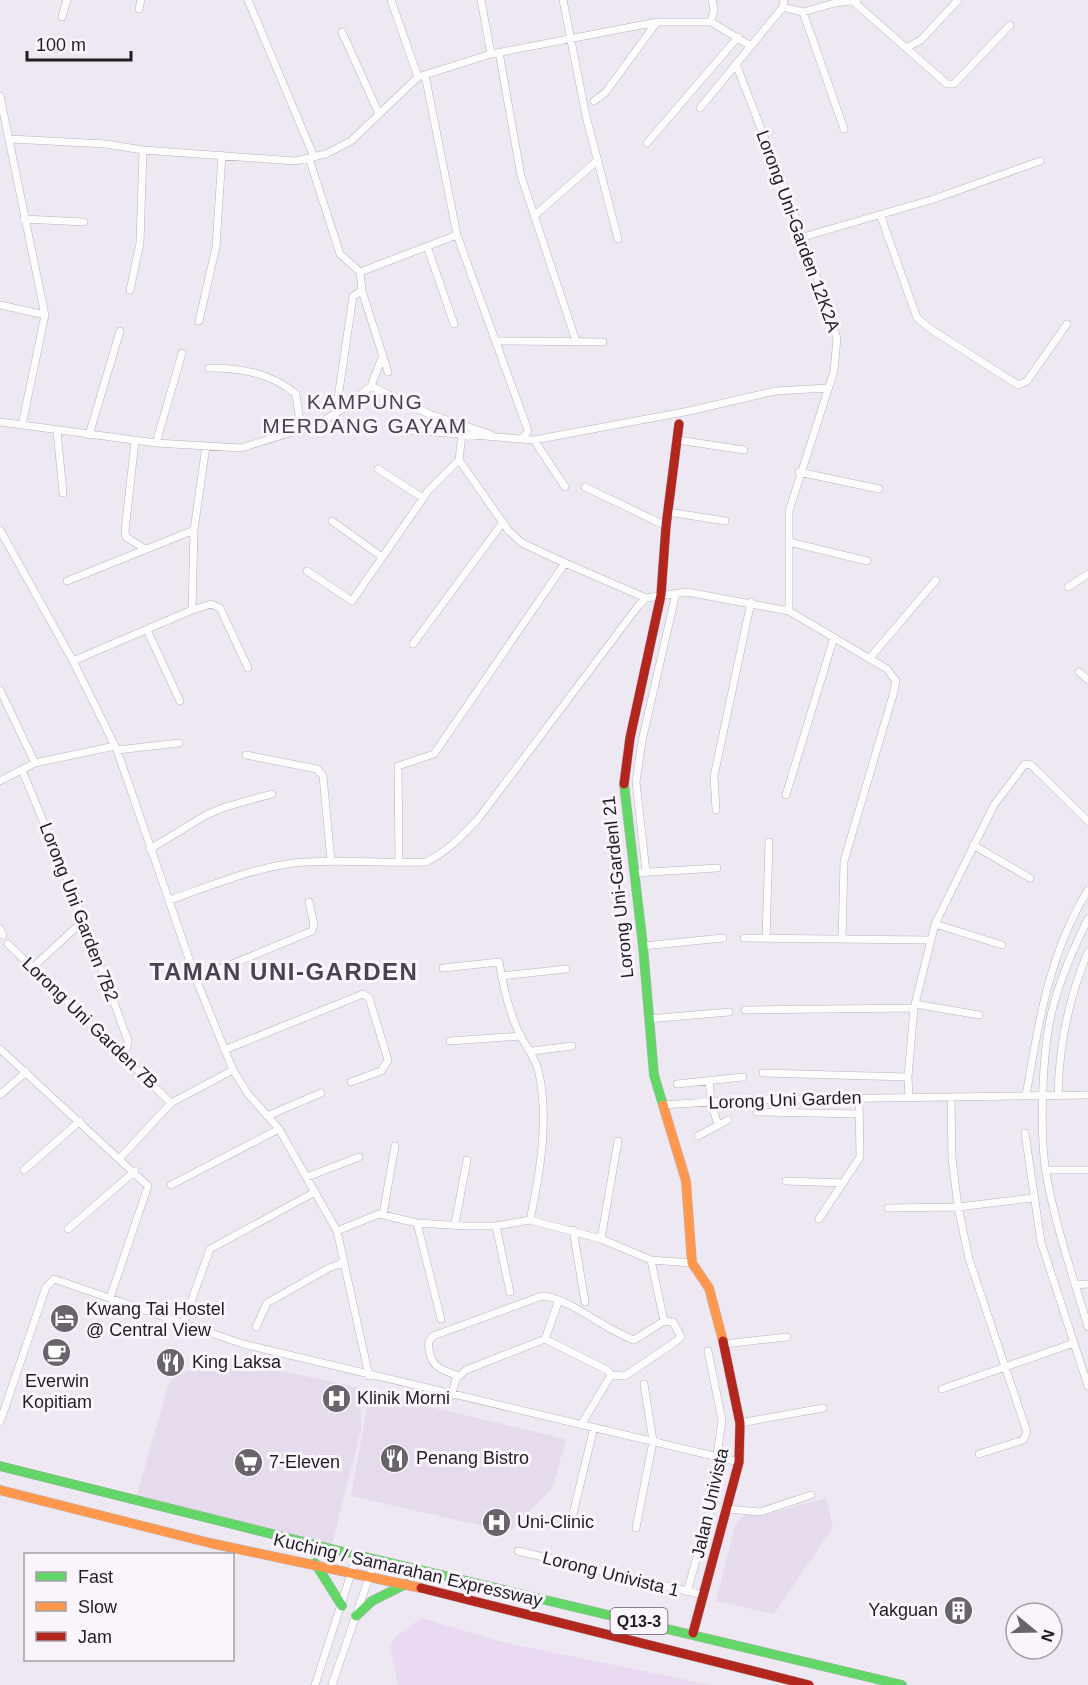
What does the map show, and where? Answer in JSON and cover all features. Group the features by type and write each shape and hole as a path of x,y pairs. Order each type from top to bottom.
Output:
{"main road":[{"name":"Lorong Uni-Gardenl 21","path":"679,424 666,526 661,595 630,738 624,787 643,946 654,1075 686,1181 692,1263"},
{"name":"Jalan Univista","path":"692,1263 709,1288 718,1314 740,1423 739,1462 693,1633"},
{"name":"Kuching / Samarahan Expressway","path":"0,1466 488,1588 693,1633 902,1685"},
{"name":"Kuching / Samarahan Expressway","path":"0,1490 210,1543 353,1571 809,1685"},
{"path":"315,1563 342,1606"},
{"path":"356,1616 372,1601 406,1584"}],"street":[{"path":"62,17 67,0"},
{"path":"139,9 141,0"},
{"path":"249,0 312,157 340,254 360,272 362,291 388,372"},
{"path":"392,0 421,76 457,235 528,431 523,438"},
{"path":"481,0 491,54"},
{"path":"563,0 570,39 618,239"},
{"path":"711,22 714,10 712,0"},
{"path":"906,48 921,40 958,0"},
{"path":"700,108 783,3 803,12 835,3 855,1 943,82 954,84 1010,25"},
{"path":"803,12 844,129"},
{"path":"594,101 605,93 657,22"},
{"path":"10,139 106,144 143,150 295,160 312,157 351,141 421,76 499,52 657,22 711,22 751,46"},
{"path":"342,32 379,114"},
{"path":"647,143 738,37"},
{"path":"917,59 921,40"},
{"path":"499,52 521,176 576,341"},
{"name":"Lorong Uni-Garden 12K2A","path":"736,64 803,237 837,338 834,371 799,472 789,511 789,611"},
{"path":"0,96 2,121 10,139 24,219 45,315 22,425"},
{"path":"130,291 140,243 143,150"},
{"path":"199,321 216,247 222,155"},
{"path":"534,216 598,160"},
{"path":"803,237 934,199 1040,161"},
{"path":"880,214 917,318 1018,385 1027,381 1067,324"},
{"path":"24,219 84,222"},
{"path":"360,272 457,235"},
{"path":"427,246 454,324"},
{"path":"338,398 353,296 362,291"},
{"path":"0,305 45,315"},
{"path":"89,435 120,331"},
{"path":"497,341 603,342"},
{"path":"156,443 182,352"},
{"path":"0,423 135,441 241,448 318,424 346,407 371,386 383,355"},
{"path":"208,368 257,373 288,387 296,394 301,430"},
{"path":"371,386 429,414 496,436"},
{"path":"407,430 534,440 689,411 775,391 828,388"},
{"path":"57,430 63,493"},
{"path":"307,572 352,601 423,498 459,460 462,434"},
{"path":"534,440 565,487"},
{"path":"678,440 744,450"},
{"path":"135,441 125,531 126,537 145,549"},
{"path":"192,610 194,530 206,446"},
{"path":"459,460 503,522 522,543 646,598"},
{"path":"378,469 423,498"},
{"path":"799,472 879,489"},
{"path":"585,488 666,526"},
{"path":"668,512 725,521"},
{"path":"332,522 382,556"},
{"path":"413,644 503,522"},
{"path":"0,530 74,661 116,748 196,979 233,1070 248,1095 279,1129 337,1231 369,1376"},
{"path":"67,581 194,530"},
{"path":"789,542 867,561"},
{"path":"399,862 398,766 434,754 565,564"},
{"path":"1068,587 1088,574"},
{"path":"869,659 936,580"},
{"path":"170,900 240,875 281,865 331,861 426,862 435,858 456,842 478,819 638,606 646,598 687,592 789,611 887,669 896,681 844,861 842,940"},
{"path":"646,872 636,796 642,741 676,593"},
{"path":"716,810 714,776 751,603"},
{"path":"74,661 211,604 220,608 248,668"},
{"path":"147,630 180,701"},
{"path":"786,795 834,637"},
{"path":"1079,672 1088,680"},
{"path":"0,690 35,763"},
{"path":"630,738 642,741"},
{"path":"0,781 35,763 116,748 179,743"},
{"path":"246,754 317,769 323,776 331,861"},
{"path":"909,1098 908,1077 914,1006 930,940 935,924 994,805 1025,764 1031,765 1088,821"},
{"name":"Lorong Uni Garden 7B2","path":"22,770 84,920 128,1041 125,1056"},
{"path":"150,849 206,815 225,807 272,794"},
{"path":"766,939 769,842"},
{"path":"973,845 1030,878"},
{"path":"634,873 717,868"},
{"path":"1026,1096 1042,1005 1061,945 1088,890"},
{"path":"196,979 312,931 314,925 309,902"},
{"path":"1088,919 1076,943 1054,1001 1043,1095 1046,1170 1088,1327"},
{"path":"32,968 84,920"},
{"path":"935,924 1002,945"},
{"path":"643,946 723,938"},
{"path":"744,938 930,940"},
{"name":"Lorong Uni Garden 7B","path":"8,944 171,1102"},
{"path":"1058,1095 1059,1066 1066,1024 1088,952"},
{"path":"443,968 499,962 501,976 521,1036 532,1051 539,1073 543,1112 540,1162 530,1220"},
{"path":"501,976 566,969"},
{"path":"224,1050 363,994 369,998 388,1060 381,1071 351,1082"},
{"path":"745,1010 914,1006 979,1015"},
{"path":"648,1019 729,1012"},
{"path":"450,1041 521,1036"},
{"path":"532,1051 572,1046"},
{"path":"0,1048 147,1182 148,1190 110,1298"},
{"path":"120,1158 171,1102 233,1070"},
{"path":"0,1095 26,1072"},
{"path":"763,1073 908,1077"},
{"path":"677,1084 742,1077"},
{"path":"710,1080 711,1102 718,1125"},
{"path":"267,1116 321,1093"},
{"name":"Lorong Uni Garden","path":"662,1105 859,1098 1088,1095"},
{"path":"819,1219 860,1157 859,1098"},
{"path":"951,1098 952,1158 958,1207 969,1259 1006,1367 1026,1437 980,1454"},
{"path":"758,1112 858,1114"},
{"path":"698,1136 728,1120"},
{"path":"24,1170 80,1121"},
{"path":"171,1185 279,1129"},
{"path":"1025,1133 1032,1198 1041,1242 1088,1386"},
{"path":"601,1239 618,1141"},
{"path":"383,1214 395,1146"},
{"path":"307,1177 358,1157"},
{"path":"455,1224 467,1160"},
{"path":"1046,1170 1088,1170"},
{"path":"68,1229 135,1172"},
{"path":"786,1181 843,1183"},
{"path":"183,1324 210,1249 315,1192"},
{"path":"888,1208 958,1207 1032,1198"},
{"path":"337,1231 375,1215 383,1214 417,1223 496,1226 530,1220 601,1239 651,1260 692,1263"},
{"path":"417,1223 441,1319"},
{"path":"496,1226 510,1292"},
{"path":"573,1230 585,1302"},
{"path":"651,1260 664,1321"},
{"path":"256,1327 267,1303 329,1268 343,1263"},
{"path":"0,1422 50,1280 58,1280 243,1344 451,1396 739,1462"},
{"path":"1076,1285 1088,1284"},
{"path":"459,1376 437,1368 431,1362 428,1346 433,1336 542,1296 559,1300 633,1340 664,1321 673,1322 681,1337 625,1376 610,1375"},
{"path":"545,1339 559,1300"},
{"path":"724,1344 787,1337"},
{"path":"451,1396 459,1376 466,1370 545,1339 607,1370 610,1375"},
{"path":"942,1389 1074,1343"},
{"path":"687,1592 721,1457 722,1420 708,1351"},
{"path":"581,1425 610,1375"},
{"path":"636,1528 653,1441 644,1384"},
{"path":"740,1423 824,1408"},
{"path":"572,1518 594,1427"},
{"path":"728,1509 760,1512 811,1495"},
{"name":"Lorong Univista 1","path":"518,1551 687,1592 704,1594"},
{"path":"315,1685 353,1571 352,1554"},
{"path":"332,1685 375,1560"}],"shaded area":[{"path":"219,1357 360,1388 361,1430 332,1545 136,1497 170,1380"},
{"path":"370,1393 566,1439 552,1489 509,1532 351,1496"},
{"path":"826,1498 833,1527 774,1614 716,1601 735,1525 748,1512 760,1516"},
{"path":"421,1618 502,1642 712,1685 398,1685 390,1647 395,1637"}],"traffic: fast":[{"path":"624,784 643,946 654,1075 663,1105"},
{"path":"0,1466 348,1553"},
{"path":"357,1555 902,1685"},
{"path":"315,1563 342,1606"},
{"path":"356,1616 372,1601 406,1584"}],"traffic: slow":[{"path":"663,1105 686,1181 692,1263 709,1288 723,1341"},
{"path":"0,1490 210,1543 421,1588"}],"traffic: jam":[{"path":"624,784 630,738 661,595 666,526 679,424"},
{"path":"693,1633 739,1462 740,1423 723,1341"},
{"path":"421,1588 809,1685"}],"place":[{"name":"Kwang Tai Hostel @ Central View","path":"65,1319"},
{"name":"Everwin Kopitiam","path":"57,1352"},
{"name":"King Laksa","path":"171,1362"},
{"name":"Klinik Morni","path":"336,1398"},
{"name":"Penang Bistro","path":"395,1458"},
{"name":"7-Eleven","path":"248,1462"},
{"name":"Uni-Clinic","path":"496,1522"},
{"name":"Yakguan","path":"959,1610"}],"district":[{"name":"KAMPUNG MERDANG GAYAM","path":"365,414"},
{"name":"TAMAN UNI-GARDEN","path":"284,972"}]}
